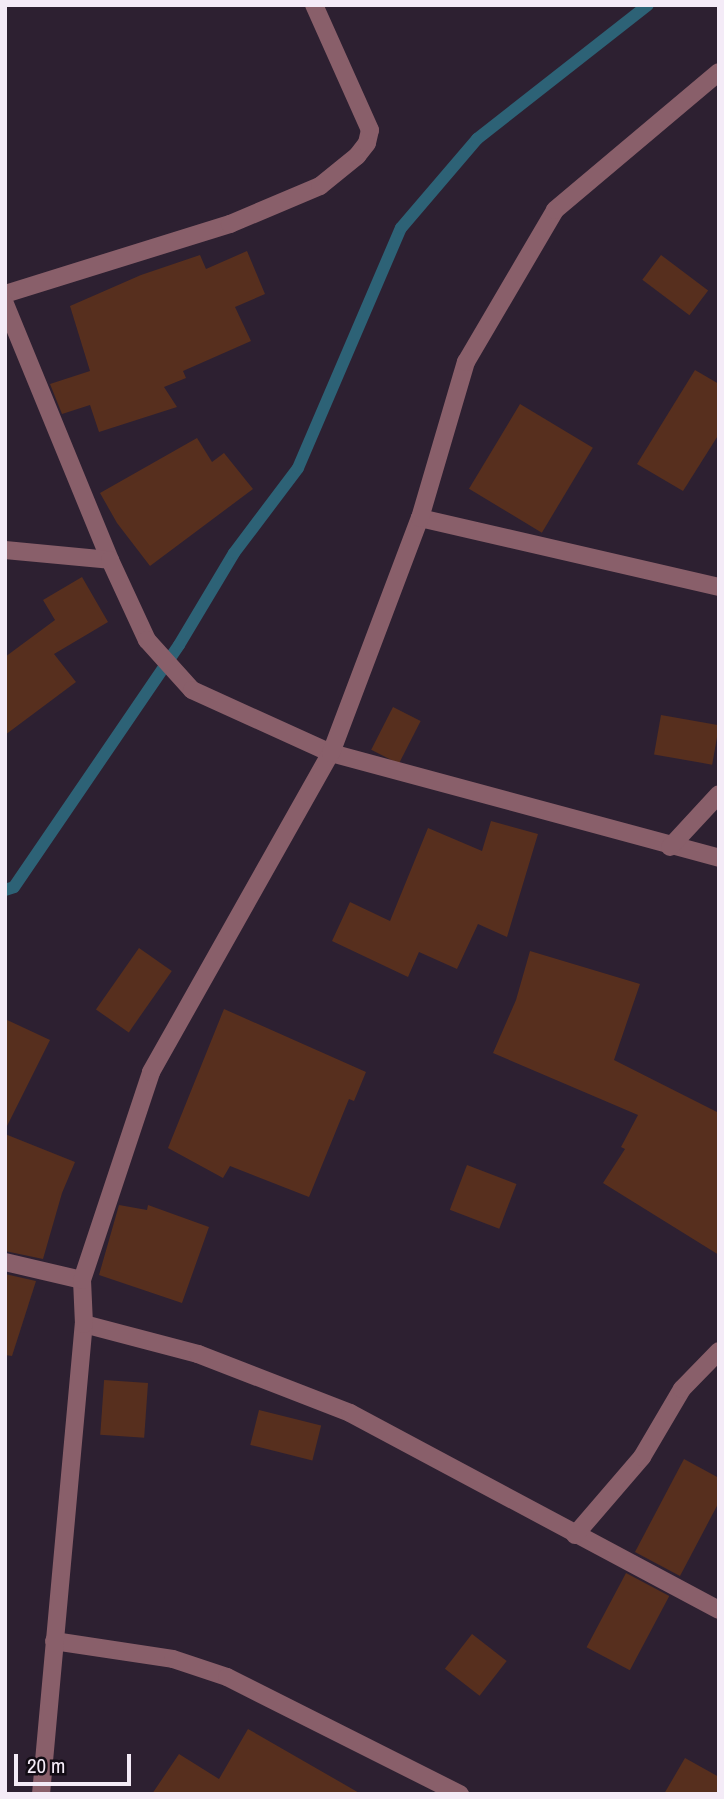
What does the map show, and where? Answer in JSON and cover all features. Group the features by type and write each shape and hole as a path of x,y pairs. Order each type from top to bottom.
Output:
{"street":[{"path":"5,294 230,224 320,186 357,156 367,143 370,130 314,5"},
{"path":"41,1794 84,1324 82,1280 151,1072 331,753 420,518 466,362 555,211 719,72"},
{"path":"5,304 110,560 147,640 192,690 331,753 670,847 719,858"},
{"path":"420,518 719,587"},
{"path":"5,550 110,560"},
{"path":"670,847 719,794"},
{"path":"5,1262 82,1280"},
{"path":"84,1324 198,1353 350,1413 719,1610"},
{"path":"575,1535 642,1457 682,1389 719,1351"},
{"path":"54,1641 173,1659 227,1677 460,1794"}],"building":[{"path":"247,251 265,294 235,307 251,341 183,371 186,378 164,387 177,407 99,432 90,405 62,414 50,384 90,371 70,306 141,275 200,255 206,269"},
{"path":"661,255 708,291 689,315 642,280"},
{"path":"695,370 719,384 719,434 683,491 637,464"},
{"path":"520,404 593,448 542,533 469,489"},
{"path":"197,438 212,462 224,453 253,489 150,566 117,523 100,493"},
{"path":"82,577 108,622 54,654 76,682 5,735 5,657 55,620 43,600"},
{"path":"393,707 421,721 399,764 371,750"},
{"path":"661,715 719,725 712,765 654,754"},
{"path":"491,821 538,834 507,937 478,924 457,969 419,952 408,977 332,941 350,902 390,921 428,828 482,851"},
{"path":"139,948 172,971 129,1032 96,1009"},
{"path":"530,951 640,984 614,1060 719,1113 719,1255 603,1183 625,1149 621,1147 638,1115 493,1053 516,1000"},
{"path":"224,1009 366,1072 354,1101 349,1099 309,1197 230,1166 223,1178 168,1148"},
{"path":"5,1019 50,1040 5,1130"},
{"path":"5,1134 75,1162 62,1193 43,1259 5,1251"},
{"path":"467,1165 516,1184 499,1229 450,1210"},
{"path":"119,1205 147,1210 148,1205 209,1227 182,1303 99,1275"},
{"path":"5,1274 36,1281 12,1356 5,1355"},
{"path":"104,1380 148,1383 144,1438 100,1435"},
{"path":"259,1410 321,1425 312,1460 250,1445"},
{"path":"684,1459 719,1478 719,1502 680,1576 635,1552"},
{"path":"626,1573 669,1596 630,1670 587,1647"},
{"path":"472,1634 507,1661 480,1696 445,1669"},
{"path":"248,1729 361,1794 152,1794 179,1754 219,1779"},
{"path":"685,1758 719,1777 719,1794 664,1794"}],"waterway":[{"path":"5,890 14,887 179,645 234,553 298,468 401,228 477,139 648,5"}]}
